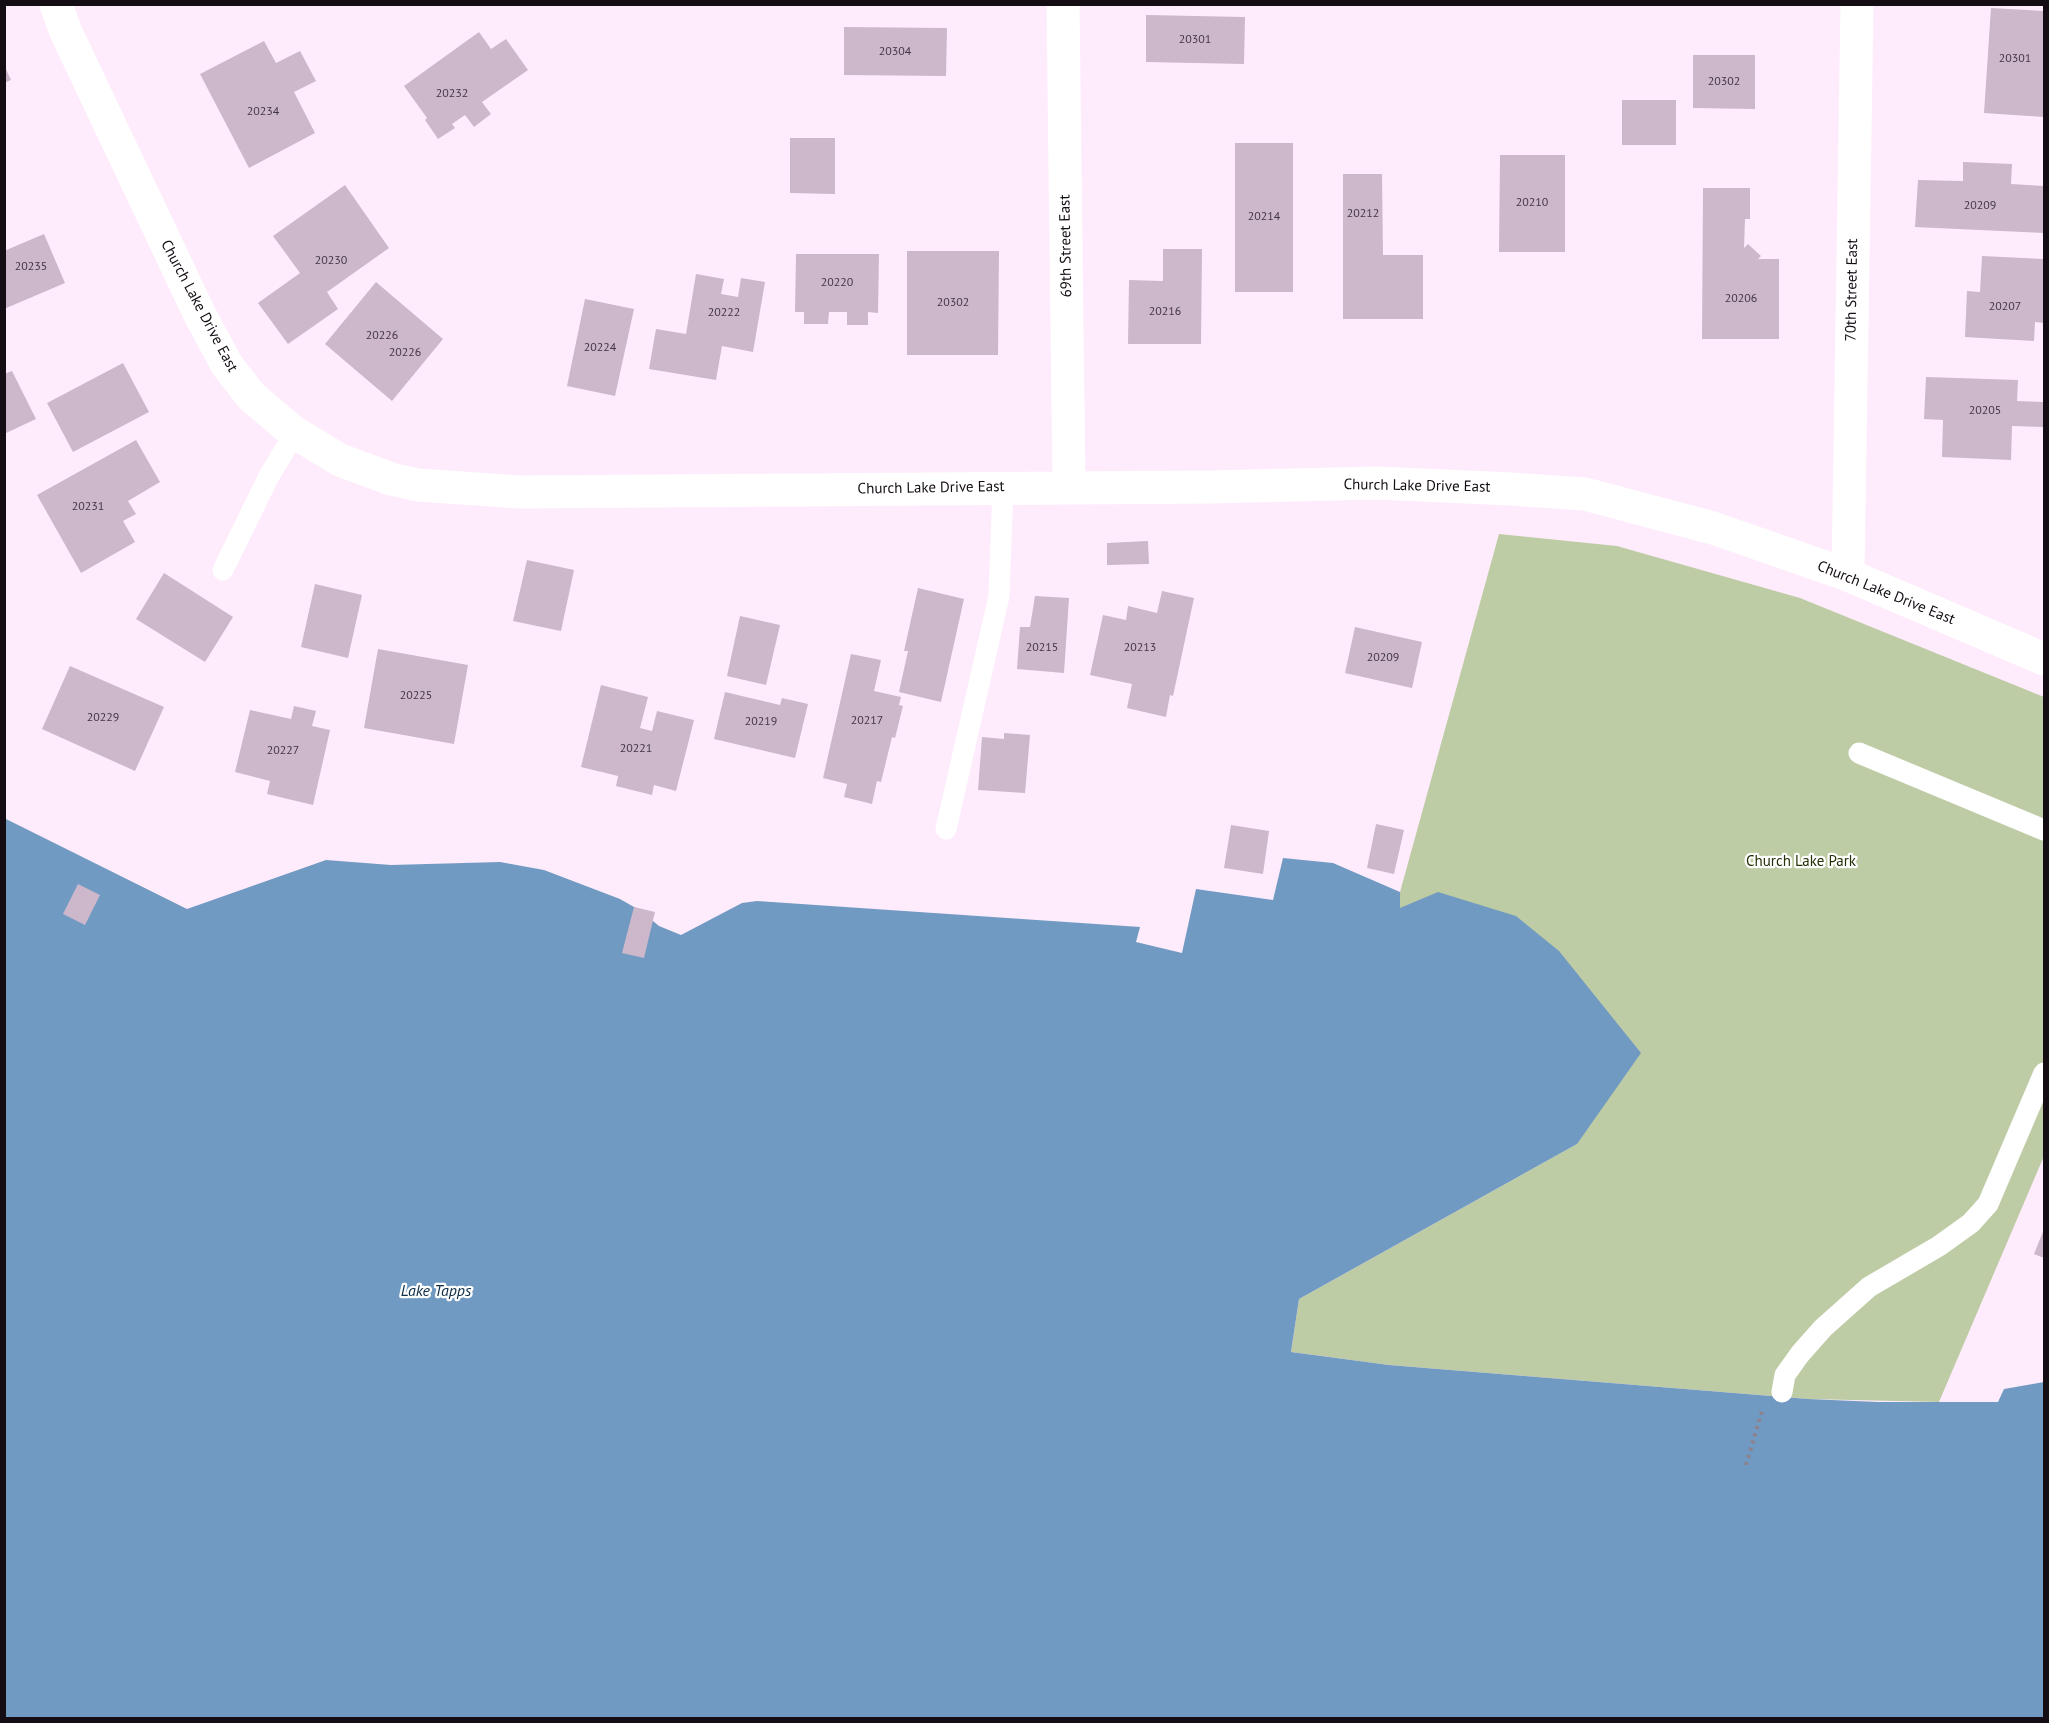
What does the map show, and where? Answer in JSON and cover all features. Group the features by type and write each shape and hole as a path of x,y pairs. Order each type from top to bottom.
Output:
{"street":[{"name":"Church Lake Drive East","path":"56,4 70,40 196,306 227,365 251,396 295,433 340,460 391,479 418,485 520,492 1210,487 1377,483 1585,494 1713,528 1848,575 2044,659"},
{"name":"69th Street East","path":"1063,4 1069,487"},
{"name":"70th Street East","path":"1848,575 1857,4"}],"lane":[{"path":"224,570 269,476 295,433"},
{"path":"946,829 999,596 1003,487"},
{"path":"1859,753 2044,830"},
{"path":"1773,1397 1800,1354 1823,1328 1869,1287 1939,1246 1971,1223 1988,1204 2044,1073"}],"path":[{"path":"1746,1465 1773,1397"}],"green space":[{"name":"Church Lake Park","path":"1499,534 1617,546 1800,598 2044,697 2044,1156 1939,1402 1808,1399 1389,1365 1291,1352 1299,1299 1577,1144 1400,908 1400,892"}],"water":[{"name":"Lake Tapps","path":"4,818 187,909 326,860 391,865 500,862 544,870 620,899 641,911 659,926 681,935 742,903 757,901 1140,927 1136,942 1182,953 1196,889 1273,900 1283,858 1333,863 1400,892 1400,908 1438,892 1516,916 1559,951 1641,1053 1577,1144 1299,1299 1291,1352 1389,1365 1808,1399 1878,1402 1998,1402 2004,1389 2044,1382 2044,1718 5,1718"}],"building":[{"path":"1991,8 2044,11 2044,117 1984,113"},
{"path":"1146,15 1245,17 1244,64 1146,62"},
{"path":"844,27 947,28 946,76 844,75"},
{"path":"479,32 491,49 506,39 528,70 482,102 491,114 474,127 465,115 452,124 455,128 438,139 425,120 427,118 404,86"},
{"path":"264,41 276,63 300,51 316,81 294,92 315,133 249,168 200,74"},
{"path":"1693,55 1755,55 1755,109 1693,108"},
{"path":"4,65 11,80 4,83"},
{"path":"1622,100 1676,100 1676,145 1622,145"},
{"path":"790,138 835,138 835,194 790,193"},
{"path":"1235,143 1293,143 1293,292 1235,292"},
{"path":"1500,155 1565,155 1565,252 1499,252"},
{"path":"1963,162 2012,164 2011,184 2044,186 2044,233 1915,227 1918,180 1963,181"},
{"path":"1343,174 1382,174 1383,255 1423,255 1423,319 1343,319"},
{"path":"345,185 389,248 327,292 338,309 288,344 258,303 300,273 273,236"},
{"path":"1703,188 1750,188 1750,219 1745,219 1744,248 1748,244 1761,256 1758,259 1779,259 1779,339 1702,339"},
{"path":"44,234 65,283 4,309 4,251"},
{"path":"1163,249 1202,249 1201,344 1128,344 1129,280 1163,281"},
{"path":"907,251 999,251 998,355 907,355"},
{"path":"796,254 879,254 878,313 868,312 868,325 847,325 847,312 829,312 828,324 804,324 804,312 795,312"},
{"path":"1982,256 2044,259 2044,323 2035,322 2034,341 1965,337 1967,291 1980,292"},
{"path":"696,274 724,279 721,294 738,297 741,278 765,282 753,352 722,346 716,380 649,369 656,329 686,334"},
{"path":"376,282 443,339 392,401 325,344"},
{"path":"585,299 634,309 615,396 567,386"},
{"path":"123,363 149,412 73,452 47,403"},
{"path":"12,371 36,419 4,434 4,374"},
{"path":"1926,377 2018,380 2017,401 2044,402 2044,427 2012,426 2011,460 1942,457 1943,420 1924,419"},
{"path":"136,440 160,482 128,501 136,514 123,521 135,542 81,573 37,495"},
{"path":"1148,541 1149,564 1107,565 1107,543"},
{"path":"527,560 574,570 561,631 513,621"},
{"path":"164,573 233,617 205,662 136,619"},
{"path":"315,584 362,595 348,658 301,647"},
{"path":"918,588 964,599 941,702 899,692 908,651 904,651"},
{"path":"1162,591 1194,598 1173,696 1170,695 1166,717 1127,708 1132,684 1090,675 1103,615 1126,620 1128,606 1157,613"},
{"path":"1035,596 1069,598 1064,673 1017,669 1020,627 1030,627"},
{"path":"740,616 780,625 766,685 727,676"},
{"path":"1355,627 1422,642 1412,688 1345,673"},
{"path":"378,649 468,665 454,744 364,728"},
{"path":"851,654 881,660 874,691 901,697 899,705 903,706 895,738 892,737 881,782 877,781 872,804 844,797 847,784 823,778"},
{"path":"70,666 164,707 135,771 42,729"},
{"path":"601,685 648,697 640,728 652,731 657,711 694,720 676,791 654,785 652,795 616,786 618,776 581,767"},
{"path":"725,692 780,705 782,698 808,704 795,758 714,739"},
{"path":"294,706 316,711 312,726 330,730 313,805 267,794 270,781 235,772 250,710 291,719"},
{"path":"1004,733 1030,735 1025,793 978,790 982,737 1004,739"},
{"path":"1376,824 1404,830 1394,874 1367,868"},
{"path":"1231,825 1269,831 1263,874 1224,868"},
{"path":"78,884 100,895 85,925 63,914"},
{"path":"634,907 655,912 644,958 622,953"},
{"path":"2044,1229 2044,1258 2034,1254"}]}
